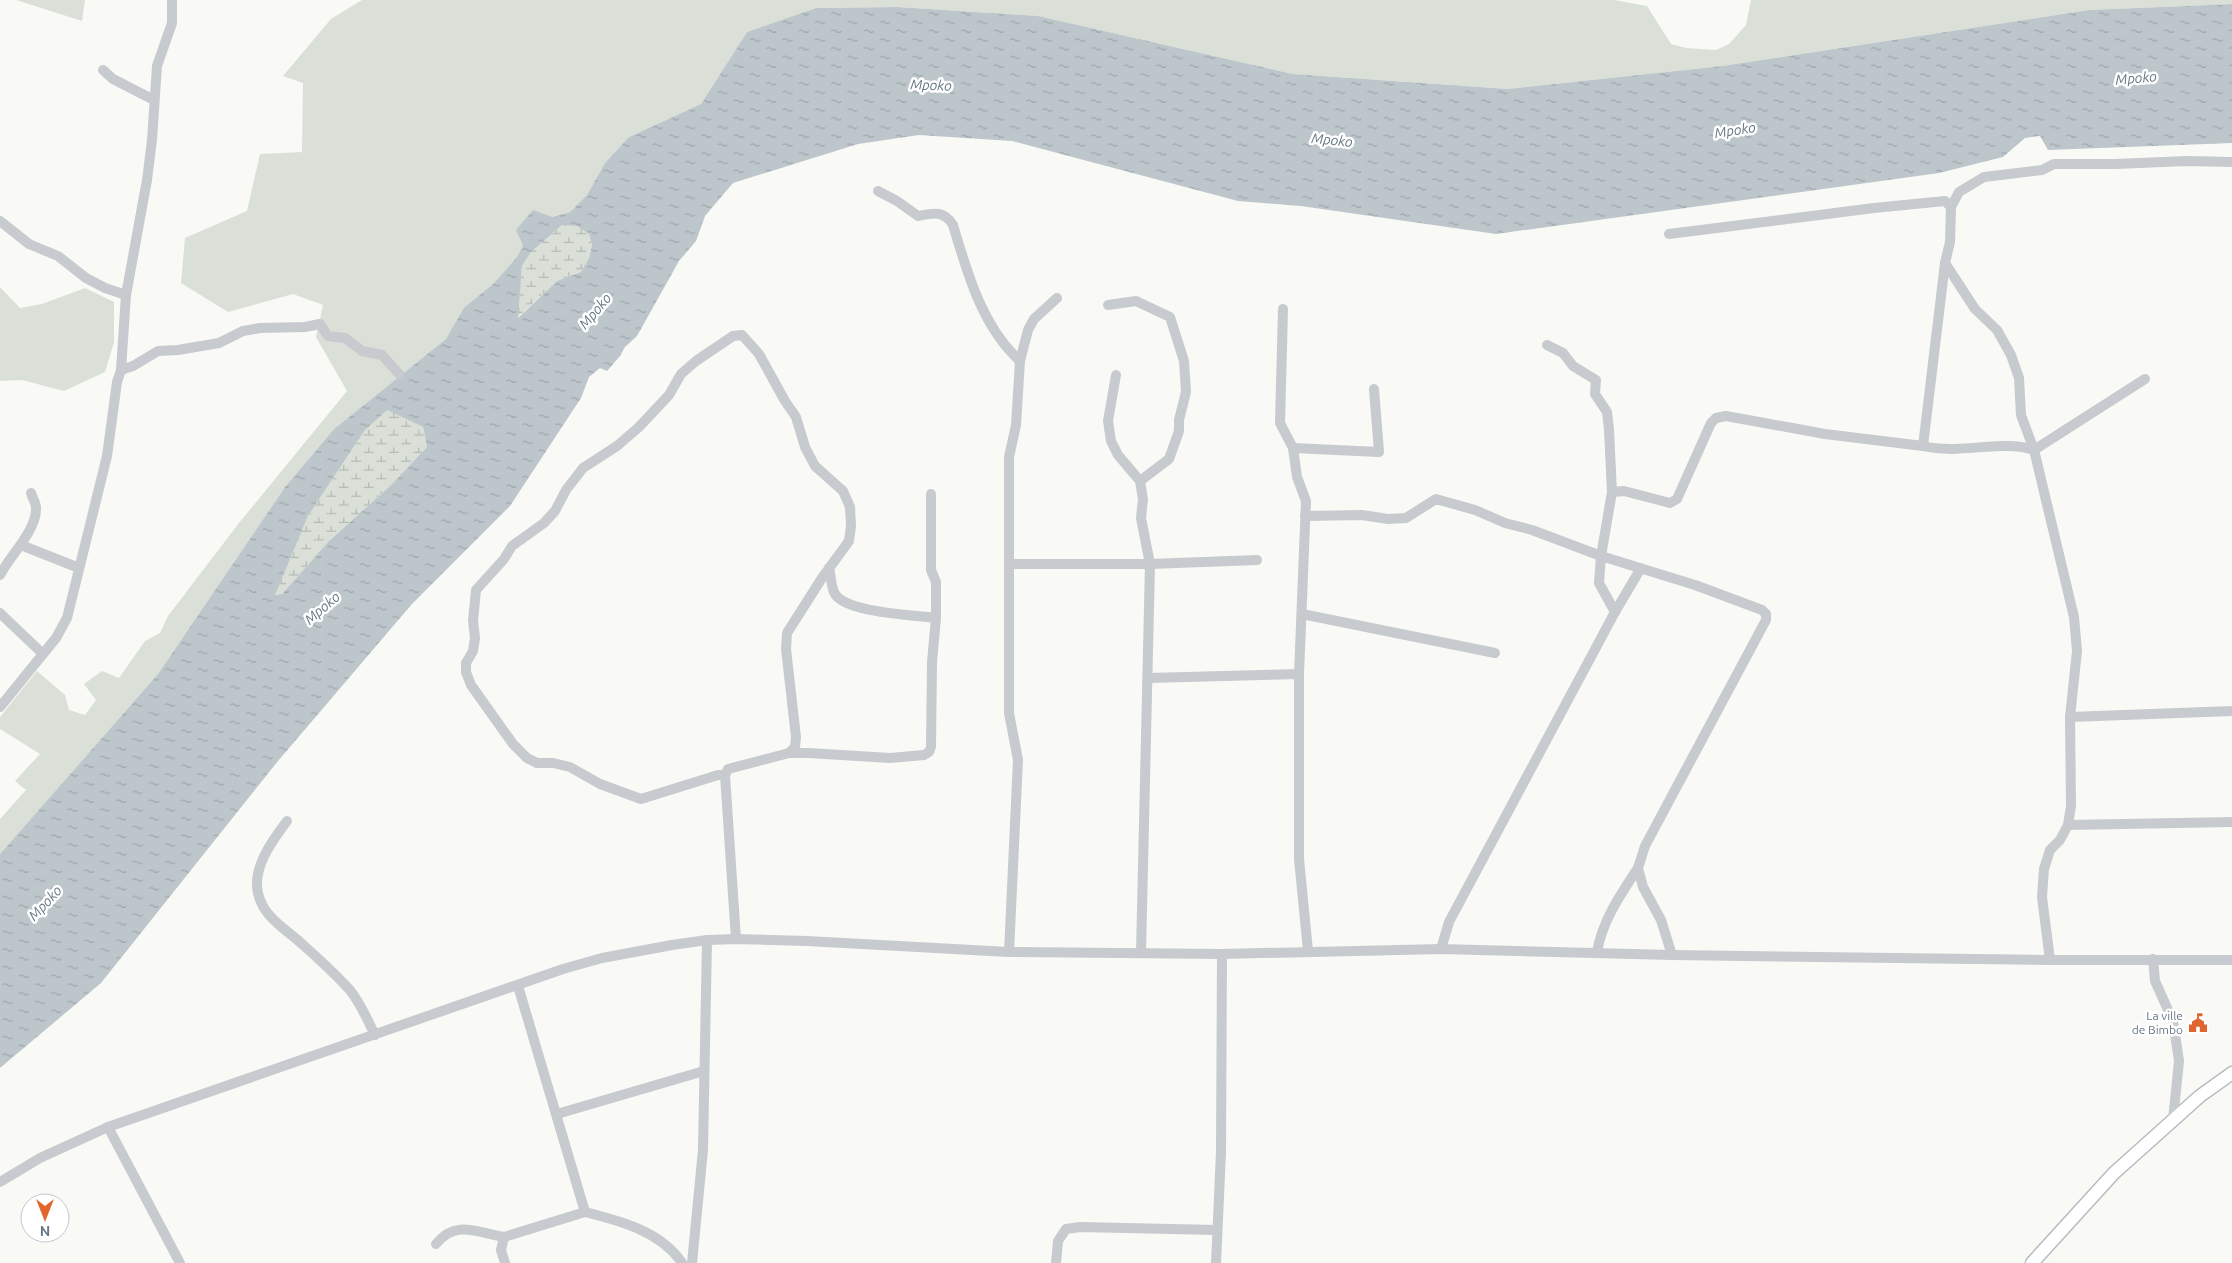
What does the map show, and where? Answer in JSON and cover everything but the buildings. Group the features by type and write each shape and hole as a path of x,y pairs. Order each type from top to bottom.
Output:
{"main road":[{"path":"2032,1263 2114,1173 2200,1096 2232,1073"}],"street":[{"path":"0,707 56,638 67,618 107,456 117,382 121,370 126,295 147,180 157,66 172,23 172,0"},
{"path":"103,70 113,79 154,100"},
{"path":"1923,446 1945,263 1950,242 1950,207 1959,192 1984,177 2042,170 2054,164 2115,164 2187,160 2232,162"},
{"path":"878,191 897,201 918,216 940,214 948,217 974,288 989,321 1008,350 1020,361"},
{"path":"1669,234 1899,205 1945,201 1950,207"},
{"path":"0,221 30,244 58,256 86,278 105,288 126,295"},
{"path":"1945,263 1975,309 1997,330 2011,355 2019,378 2021,415 2034,450 2074,617 2077,651 2070,717 2071,806 2068,825 2060,840 2050,850 2044,869 2042,897 2050,960"},
{"path":"1009,952 1018,760 1009,713 1008,457 1016,425 1020,361 1028,330 1034,319 1057,298"},
{"path":"1108,305 1136,301 1170,317 1184,361 1186,392 1177,438 1169,459 1140,481"},
{"path":"1284,309 1280,423 1293,448 1297,477 1306,502 1299,674 1299,859 1308,950"},
{"path":"121,370 133,366 158,351 178,350 219,342 243,331 260,328 305,328 320,324 328,336 345,338 362,351 382,355 399,374"},
{"path":"725,775 718,775 641,799 600,784 570,767 553,763 537,763 527,758 513,744 471,685 466,672 466,663 473,651 475,638 472,621 476,590 504,559 512,546 544,523 555,511 570,484 583,468 617,446 639,427 669,396 681,374 696,361 733,336 742,335 759,354 784,400 796,417 805,447 815,466 843,491 850,507 851,526 848,541 788,633 786,649 796,737 795,747 789,753"},
{"path":"1547,345 1563,353 1574,366 1596,380 1596,394 1607,412 1612,492 1601,556 1599,583 1615,612"},
{"path":"1116,376 1108,420 1111,440 1118,455 1140,481 1143,499 1141,518 1150,564 1141,954"},
{"path":"2034,450 2145,379"},
{"path":"1293,448 1379,452 1374,389"},
{"path":"1612,492 1624,491 1670,503 1677,498 1711,424 1716,418 1726,416 1825,434 1923,446 1932,449 1969,450 2021,445 2034,450"},
{"path":"0,575 21,545 36,508 31,493"},
{"path":"736,939 725,775 728,769 789,753 890,758 924,755 929,752 931,746 932,662 936,618 936,582 931,570 931,494"},
{"path":"1305,516 1362,515 1406,518 1436,499 1475,510 1504,523 1532,530 1601,556 1696,585 1762,610 1766,614 1766,620 1645,846 1638,868 1606,922 1600,936 1597,952"},
{"path":"21,545 79,568"},
{"path":"1009,564 1150,564 1257,560"},
{"path":"829,568 835,594 855,607 936,618"},
{"path":"1441,949 1450,922 1615,612 1641,568"},
{"path":"0,613 42,653"},
{"path":"1302,614 1495,654"},
{"path":"1148,678 1299,674"},
{"path":"2070,717 2232,711"},
{"path":"287,821 268,848 258,876 258,893 264,906 277,924 301,942 350,990 364,1011 374,1035"},
{"path":"2068,825 2232,822"},
{"path":"1638,868 1643,888 1661,920 1672,955"},
{"path":"692,1263 703,1150 707,940"},
{"path":"0,1182 40,1158 108,1127 374,1035 602,958 707,940 816,941 1009,952 1141,954 1441,949 1672,955 2050,960 2232,960"},
{"path":"1216,1263 1221,1152 1222,954"},
{"path":"2153,959 2155,980 2173,1021 2179,1061 2173,1120"},
{"path":"518,986 585,1212"},
{"path":"557,1114 704,1071"},
{"path":"108,1127 180,1263"},
{"path":"436,1244 443,1235 459,1230 471,1228 504,1237 585,1212 626,1223 645,1231 676,1254 682,1263"},
{"path":"1056,1263 1058,1241 1066,1229 1080,1227 1216,1230"},
{"path":"504,1237 501,1250 505,1263"}],"green space":[{"path":"16,0 85,0 82,21"},
{"path":"362,0 1614,0 1647,6 1671,44 1686,48 1716,50 1729,44 1746,25 1751,0 2232,0 2232,4 2089,10 1722,66 1508,89 1293,74 1038,16 898,7 816,8 747,32 701,104 629,137 605,163 587,195 570,212 552,217 523,245 517,257 494,283 465,308 446,339 334,429 285,487 158,674 0,854 0,819 26,790 15,781 40,754 0,729 0,717 37,671 65,695 69,710 85,715 96,700 84,684 102,671 119,678 145,641 160,633 168,616 239,523 347,391 316,337 323,305 293,294 228,312 181,283 185,238 247,211 260,154 302,152 303,83 283,76 331,19"},
{"path":"562,225 577,226 589,234 592,245 589,258 581,272 557,281 517,318 522,266 531,252"},
{"path":"0,287 20,308 42,304 85,288 114,302 114,342 105,372 64,391 22,380 0,381"},
{"path":"387,409 423,427 427,447 390,486 329,541 282,594 274,595 308,516 365,430"}],"water":[{"name":"Mpoko","path":"2232,4 2232,143 2048,150 2040,136 2025,138 2003,157 1939,173 1496,234 1301,206 1238,201 1012,141 919,135 858,144 733,183 705,216 696,241 679,261 637,336 625,347 607,371 600,368 589,377 581,398 510,506 412,604 278,761 101,983 0,1068 0,854 158,674 285,487 334,429 446,339 464,308 494,283 517,257 523,245 516,230 533,210 552,217 570,212 587,195 605,163 629,137 701,104 747,32 816,8 898,7 1038,16 1293,74 1508,89 1722,66 2089,10","holes":["562,225 577,226 589,234 592,245 589,258 581,272 557,281 518,318 522,266 531,252","387,410 423,427 427,447 390,486 329,541 282,594 275,595 308,516 365,430"]}],"place":[{"name":"La ville de Bimbo","path":"2198,1023"}]}
